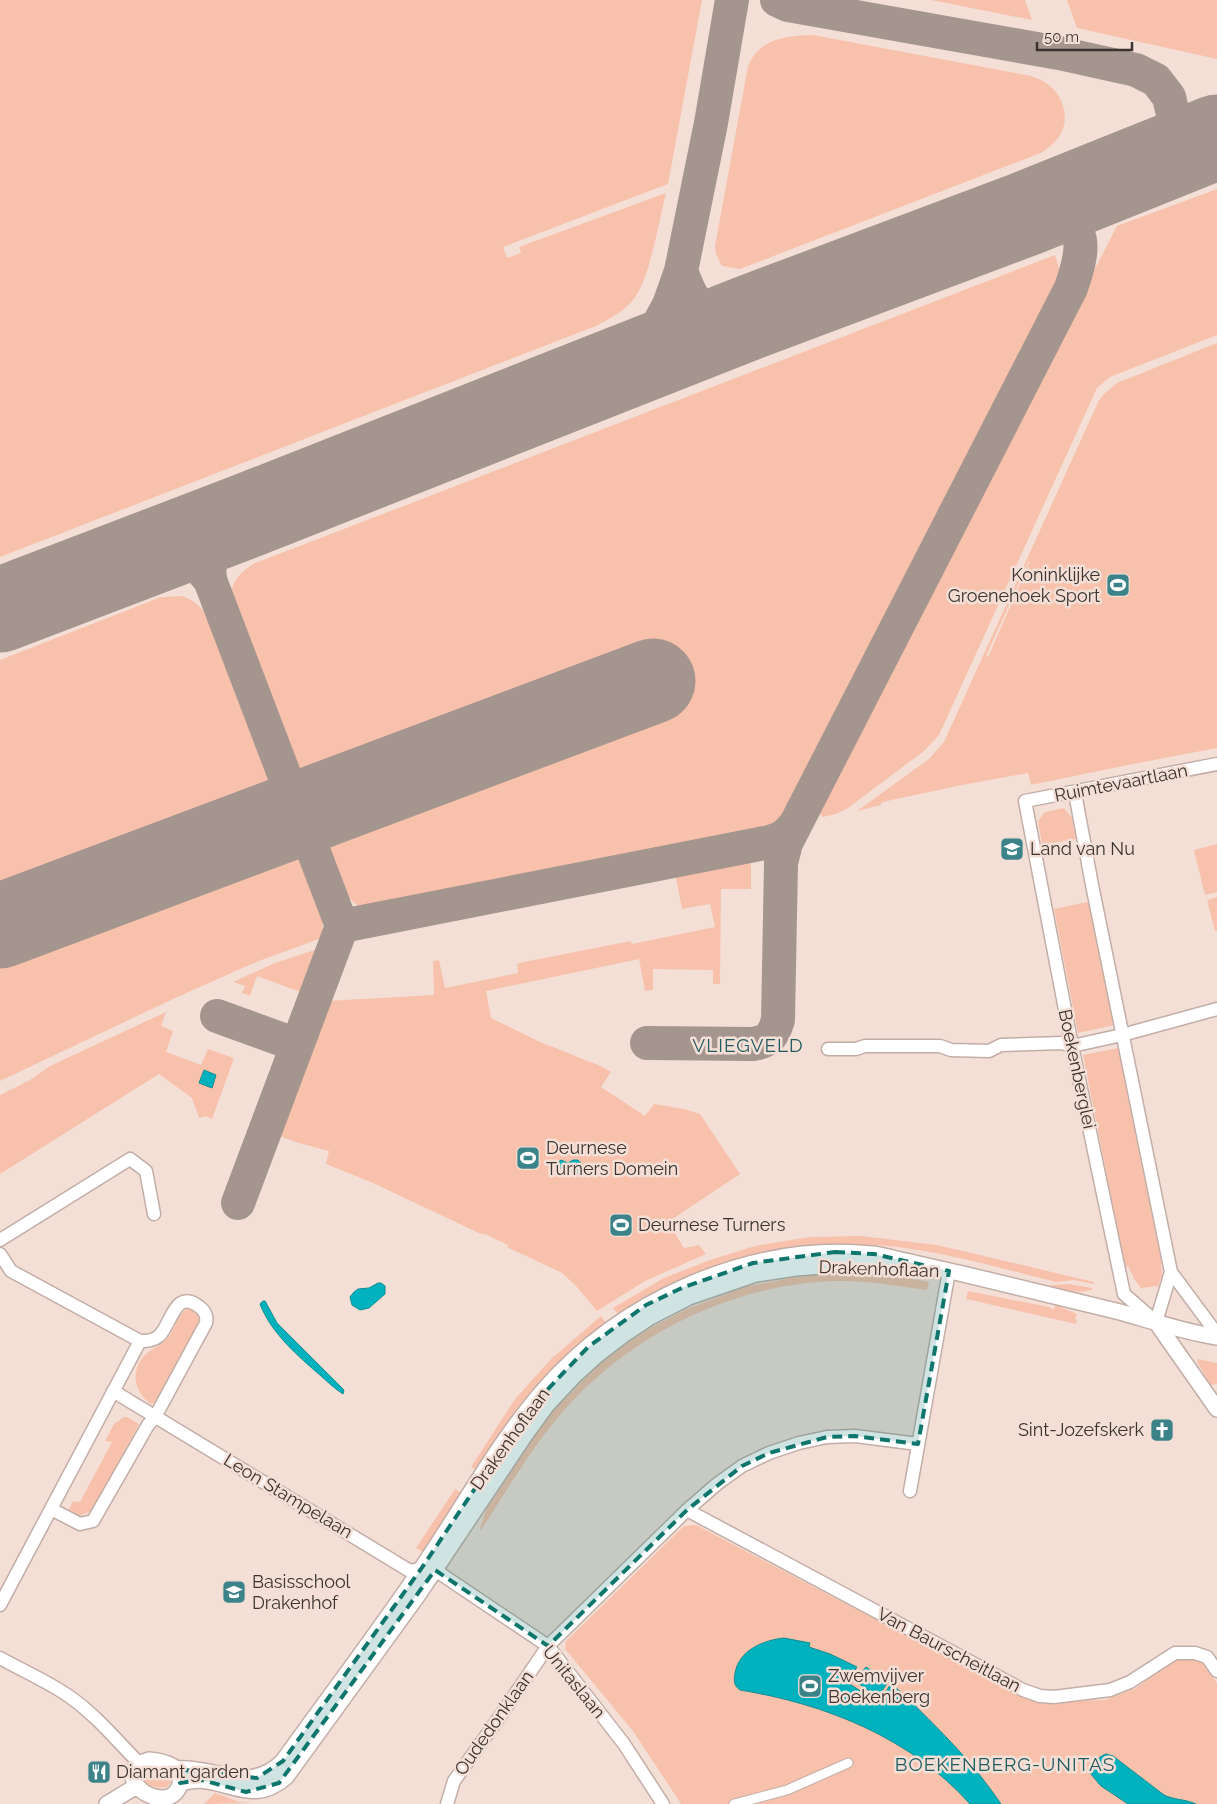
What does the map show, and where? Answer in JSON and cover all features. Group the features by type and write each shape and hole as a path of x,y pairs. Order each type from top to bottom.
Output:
{"street":[{"name":"Ruimtevaartlaan","path":"1025,801 1217,764"},
{"path":"1075,792 1122,1035 1171,1272 1217,1336"},
{"name":"Boekenberglei","path":"1025,801 1072,1046 1124,1294 1156,1322 1217,1409"},
{"path":"828,1048 940,1046 951,1050 989,1051 1001,1045 1062,1043 1072,1046 1122,1035 1217,1009"},
{"path":"0,1240 130,1159 146,1171 154,1214"},
{"path":"0,1254 11,1271 140,1341 152,1340 161,1334 173,1310 184,1302 189,1302 201,1308 207,1318 155,1417 148,1425 93,1521 80,1524 51,1509"},
{"name":"Drakenhoflaan","path":"178,1776 202,1780 246,1792 263,1790 279,1783 292,1770 428,1569 546,1406 574,1376 623,1335 650,1317 689,1297 756,1274 796,1268 874,1265 949,1271 1185,1330 1217,1336"},
{"path":"910,1491 949,1271"},
{"path":"1156,1322 1171,1272"},
{"path":"0,1606 140,1341"},
{"name":"Leon Stampelaan","path":"113,1391 410,1571 428,1569"},
{"name":"Oudedonklaan","path":"447,1804 454,1781 548,1646 687,1510 717,1484 742,1466 769,1453 799,1443 827,1437 855,1436 918,1444"},
{"name":"Van Baurscheitlaan","path":"687,1510 1023,1690 1040,1696 1054,1697 1120,1687 1175,1652 1196,1653 1207,1658 1217,1671"},
{"name":"Unitaslaan","path":"428,1569 548,1646 624,1744 663,1804"},
{"path":"0,1658 76,1702 96,1718 140,1764"},
{"path":"149,1760 165,1762 178,1776 177,1790 171,1800 145,1795 133,1783 133,1774 140,1764 149,1760"},
{"path":"734,1804 787,1790 848,1763"},
{"path":"106,1804 135,1787"}],"highlighted area":[{"path":"835,1252 874,1254 949,1271 918,1444 855,1436 827,1437 769,1453 742,1466 687,1510 548,1646 435,1570 279,1783 246,1792 202,1780 180,1783 176,1769 257,1778 283,1761 421,1569 527,1411 588,1347 646,1305 684,1287 753,1263"}],"shaded area":[{"path":"0,0 702,0 668,184 503,247 507,258 521,253 519,247 666,193 649,264 639,291 625,308 596,326 0,557"},
{"path":"931,0 1025,0 1032,20"},
{"path":"1067,0 1217,0 1217,59 1077,28"},
{"path":"813,35 1037,78 1054,90 1059,97 1065,113 1065,122 1056,140 1043,152 740,269 722,266 716,254 715,246 748,66 759,49 775,40 793,36"},
{"path":"1217,189 1217,335 1110,377 1097,388 939,735 924,751 848,808 836,814 823,817 819,811 819,803 1117,226"},
{"path":"1055,255 1061,275 1059,285 788,810 784,814 763,828 752,831 372,910 358,906 349,898 229,600 234,583 243,572 253,564"},
{"name":"Koninklijke Groenehoek Sport","path":"1217,343 1217,748 1031,785 1028,773 887,801 881,803 881,805 857,811 929,759 944,742 1099,400 1117,383","holes":["1030,561 988,657 986,656"]},
{"path":"182,596 198,605 210,620 321,910 323,925 321,936 319,939 256,962 173,999 0,1081 0,660 161,597"},
{"path":"1064,808 1072,818 1076,839 1042,845 1038,821 1045,812"},
{"path":"1217,844 1217,892 1205,895 1194,850"},
{"name":"Deurnese Turners Domein","path":"751,857 751,889 721,889 720,984 713,984 713,970 653,969 653,990 645,991 639,959 486,991 491,1018 538,1041 611,1072 601,1087 645,1116 654,1104 700,1114 740,1174 668,1222 684,1248 699,1245 706,1254 645,1281 597,1311 562,1273 507,1247 508,1245 485,1234 481,1234 373,1183 326,1164 329,1151 276,1135 326,1001 434,995 433,961 439,960 445,988 518,973 517,964 519,963 631,941 632,944 715,927 710,904 682,909 675,873"},
{"path":"1217,897 1217,931 1215,931 1207,900"},
{"path":"1088,902 1114,1025 1078,1033 1054,909"},
{"path":"321,948 303,993 257,976 250,996 242,993 245,986 233,982 275,963"},
{"path":"166,1012 161,1026 173,1031 166,1052 201,1065 208,1049 234,1058 212,1119 206,1116 199,1118 192,1098 159,1074 0,1174 0,1095 30,1080 50,1066"},
{"path":"1118,1048 1161,1260 1162,1276 1158,1286 1141,1288 1128,1266 1125,1267 1083,1055"},
{"path":"861,1236 937,1245 1094,1282 1093,1284 1074,1280 1056,1282 965,1259 919,1250 874,1245 839,1245 805,1247 740,1259 678,1282 618,1314 613,1308 664,1278 710,1260 755,1246 810,1237"},
{"path":"839,1273 901,1277 929,1282 927,1290 840,1281 801,1284 762,1291 723,1303 686,1318 651,1337 618,1360 588,1386 561,1414 529,1456 480,1529 486,1510 546,1419 594,1369 629,1342 654,1326 687,1309 745,1287 791,1278"},
{"path":"1069,1284 1092,1288 1092,1290 1079,1292 1051,1289 1052,1285"},
{"path":"968,1291 1049,1307 1054,1310 1055,1305 1077,1314 1076,1324 966,1299"},
{"path":"187,1309 194,1311 200,1317 199,1322 157,1402 151,1404 141,1394 136,1383 139,1363 146,1354 168,1338 178,1318"},
{"path":"601,1316 606,1323 557,1364 523,1402 479,1472 471,1467 515,1399 552,1358"},
{"path":"1198,1359 1217,1363 1217,1384 1211,1385 1197,1362"},
{"path":"124,1417 139,1424 94,1508 79,1516 68,1511 73,1501 80,1502 112,1442 105,1441 114,1424"},
{"path":"455,1489 463,1494 424,1553 416,1548"},
{"path":"696,1525 1029,1700 1105,1700 1136,1688 1177,1658 1195,1659 1204,1664 1217,1683 1217,1804 681,1804 633,1731 565,1649 566,1641 684,1526"},
{"path":"153,1770 169,1776 171,1782 167,1787 154,1787 143,1781 145,1773"},
{"path":"215,1793 239,1802 253,1803 204,1804"}],"water":[{"path":"204,1070 216,1075 212,1088 199,1083"},
{"path":"561,1160 568,1163 578,1160 582,1164 582,1169 579,1173 575,1174 567,1169 558,1168 557,1163"},
{"path":"378,1283 385,1286 385,1294 369,1308 360,1310 352,1305 350,1297 354,1292 358,1289 369,1288"},
{"path":"265,1301 277,1323 344,1390 343,1394 303,1360 278,1334 260,1304"},
{"path":"784,1638 810,1643 809,1647 830,1654 857,1667 847,1682 878,1703 891,1684 954,1745 1001,1804 970,1804 947,1781 921,1760 865,1728 804,1704 740,1690 734,1682 737,1665 747,1652 768,1641"},
{"path":"866,1667 888,1682 878,1697 855,1681"},
{"path":"1106,1754 1113,1756 1164,1795 1196,1804 1128,1804 1101,1786 1090,1773 1091,1767 1095,1762"}],"taxiway":[{"path":"602,376 629,355 657,327 669,305 681,271 711,123 732,0"},
{"path":"777,0 788,5 1059,53 1136,70 1156,80 1169,97 1173,114 1173,126 1165,144 1148,164"},
{"path":"647,1043 753,1044 767,1039 774,1030 778,1020 781,863 786,843 1071,288 1079,262 1080,240 1077,230 1070,222 1060,214 1046,208 1025,214"},
{"path":"681,271 691,295 707,314 724,319 748,318"},
{"path":"238,1203 342,926 210,580 210,558 216,541 227,528 246,516"},
{"path":"137,558 160,553 178,554 193,562 210,580"},
{"path":"342,926 770,842 784,836 794,826"},
{"path":"217,1016 297,1045"}],"runway":[{"path":"0,610 246,516 748,318 1025,214 1217,137"},
{"path":"0,926 653,681"}],"place":[{"name":"Koninklijke Groenehoek Sport","path":"1118,585"},
{"name":"Land van Nu","path":"1012,849"},
{"name":"Deurnese Turners Domein","path":"528,1158"},
{"name":"Deurnese Turners","path":"621,1225"},
{"name":"Sint-Jozefskerk","path":"1162,1430"},
{"name":"Basisschool Drakenhof","path":"234,1592"},
{"name":"Zwemvijver Boekenberg","path":"810,1686"},
{"name":"Diamant garden","path":"99,1772"}],"district":[{"name":"VLIEGVELD","path":"748,1045"},
{"name":"BOEKENBERG-UNITAS","path":"1005,1764"}]}
